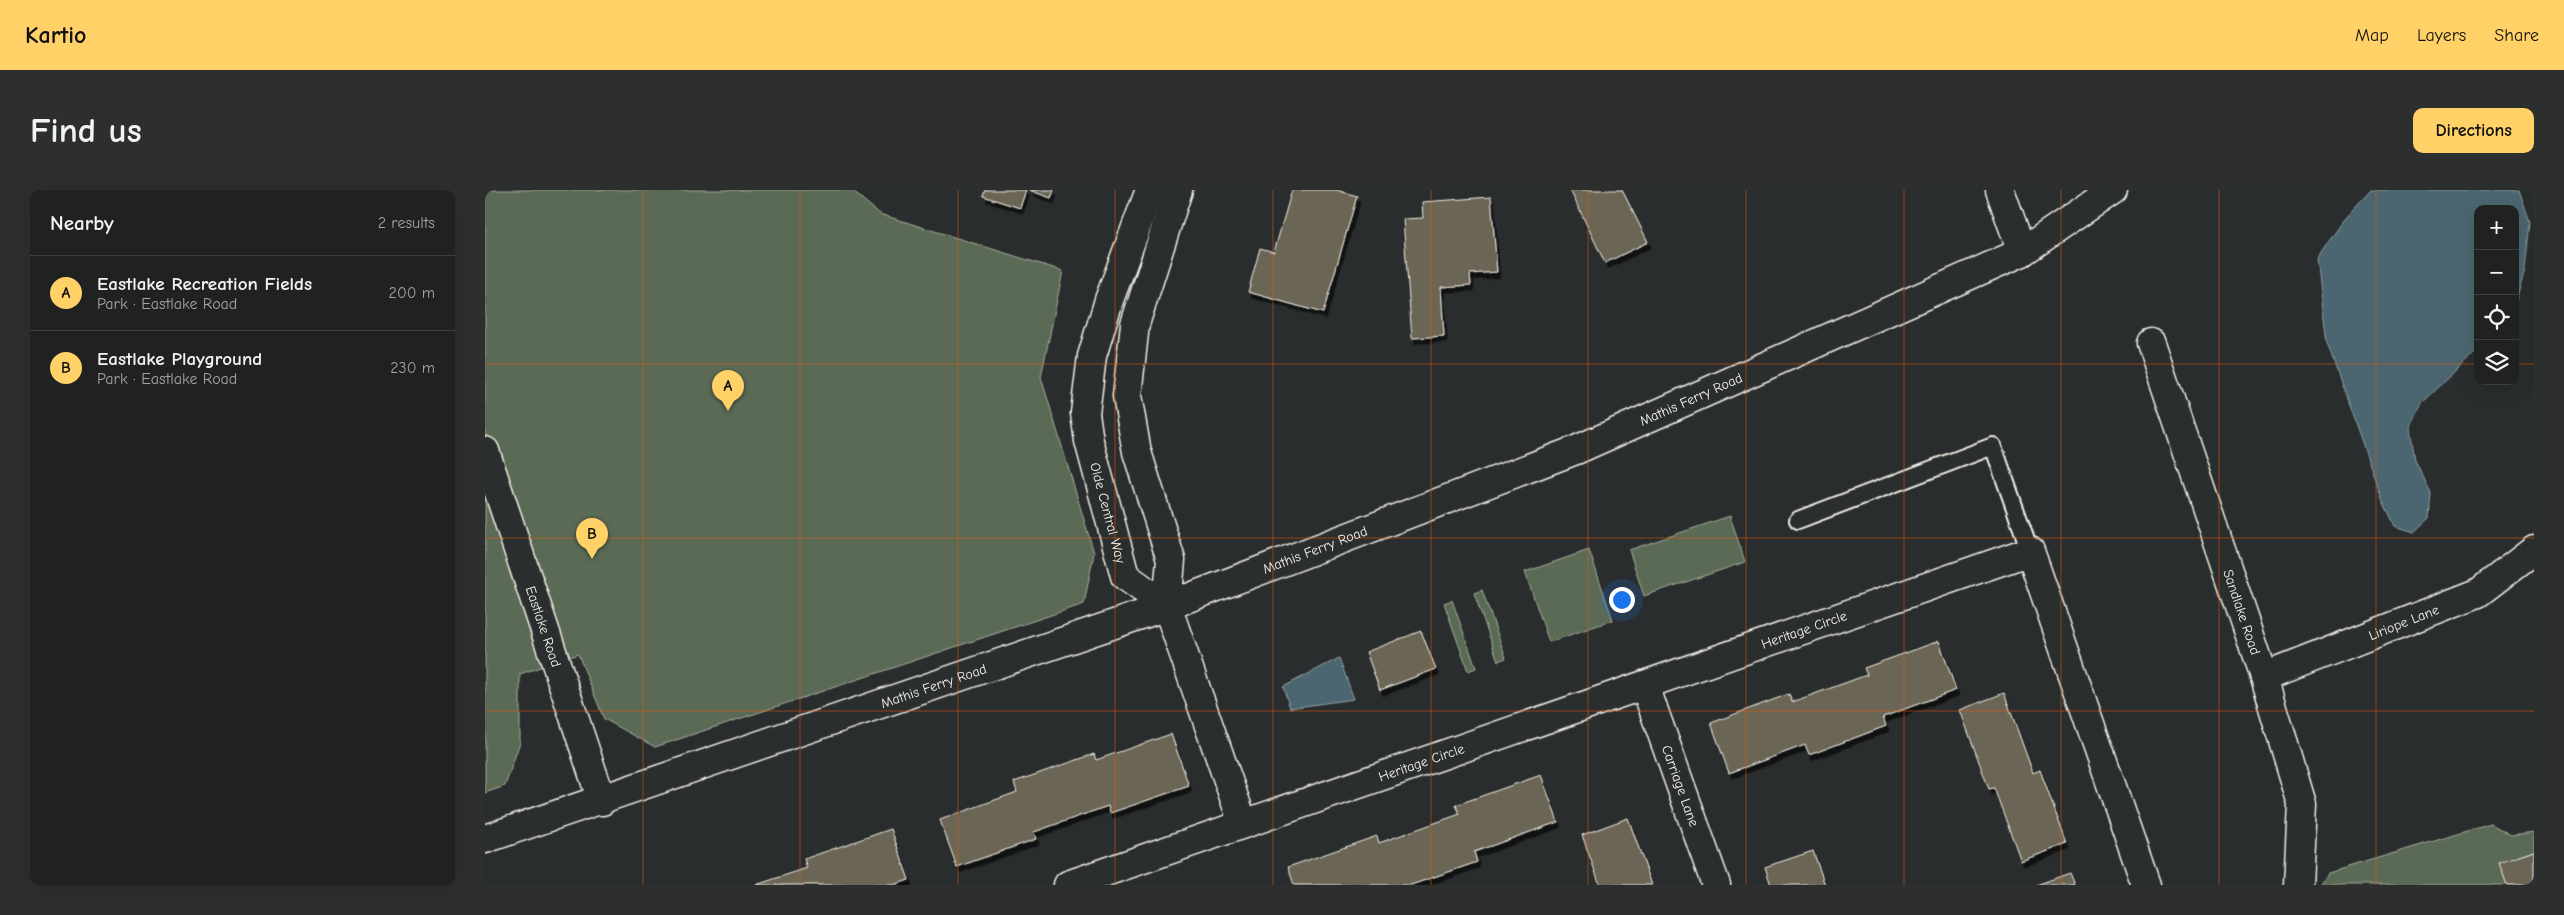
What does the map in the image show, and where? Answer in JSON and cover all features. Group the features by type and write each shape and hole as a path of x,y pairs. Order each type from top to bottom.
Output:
{"street":[{"name":"Olde Central Way","path":"1150,190 1109,300 1092,356 1085,413 1089,441 1125,576 1167,606"},
{"path":"1178,190 1135,324 1127,396 1137,452 1171,560 1167,606 1243,823"},
{"path":"2000,190 2022,252"},
{"name":"Mathis Ferry Road","path":"485,839 602,801 1167,606 1576,450 2022,252 2113,190"},
{"name":"Sandlake Road","path":"2151,344 2264,677 2302,804 2298,885"},
{"name":"Eastlake Road","path":"485,451 602,801"},
{"name":"Liriope Lane","path":"2264,677 2479,593 2534,550"},
{"path":"2030,551 2146,885"},
{"name":"Heritage Circle","path":"1068,885 2030,551"},
{"name":"Carriage Lane","path":"1645,686 1716,885"}],"lane":[{"path":"1798,520 1993,446 2030,551"}],"green space":[{"path":"485,190 851,190 880,214 1063,271 1041,377 1094,553 1084,604 655,747 604,719 578,654 520,674 520,742 505,786 485,793"},
{"path":"1730,516 1745,562 1644,596 1629,550"},
{"path":"1589,550 1613,620 1549,642 1525,572"},
{"path":"1482,590 1506,658 1498,661 1474,593"},
{"path":"1452,600 1476,668 1468,671 1444,603"},
{"path":"2491,824 2511,835 2534,832 2534,851 2500,863 2507,885 2320,885 2328,873"}],"water":[{"path":"2371,190 2519,190 2530,222 2525,270 2519,290 2519,205 2474,205 2474,354 2422,403 2410,428 2415,460 2431,493 2429,518 2414,532 2395,526 2382,499 2327,343 2317,259 2345,218"},
{"path":"1339,658 1354,699 1290,708 1283,687"}],"building":[{"path":"985,190 1026,190 1020,208 983,196"},
{"path":"1029,190 1054,190 1051,198"},
{"path":"1292,190 1336,190 1357,196 1323,313 1248,292 1260,248 1274,252"},
{"path":"1570,190 1622,190 1648,242 1605,263"},
{"path":"1491,197 1497,272 1470,274 1471,285 1441,287 1444,336 1412,338 1403,219 1423,218 1422,202"},
{"path":"1421,631 1436,669 1380,690 1366,652"},
{"path":"1939,641 1956,690 1883,717 1886,726 1809,755 1805,745 1729,773 1711,723 1789,694 1792,702 1867,675 1864,668"},
{"path":"2004,693 2033,773 2040,770 2067,844 2021,861 1994,788 1989,789 1960,710"},
{"path":"1171,734 1189,786 1110,813 1108,806 1034,832 1036,839 957,867 940,820 1017,792 1014,782 1094,754 1096,760"},
{"path":"1541,775 1558,822 1474,852 1477,862 1411,885 1294,885 1288,867 1377,836 1379,843 1460,814 1456,805"},
{"path":"1628,818 1652,885 1600,885 1582,835"},
{"path":"891,829 909,880 893,885 756,885 807,868 804,859"},
{"path":"1813,851 1825,885 1771,885 1765,867"},
{"path":"2534,851 2534,885 2507,885 2499,863"},
{"path":"2070,873 2075,885 2036,885"}],"place":[{"name":"Eastlake Recreation Fields","path":"728,411"},
{"name":"Eastlake Playground","path":"592,559"}]}
